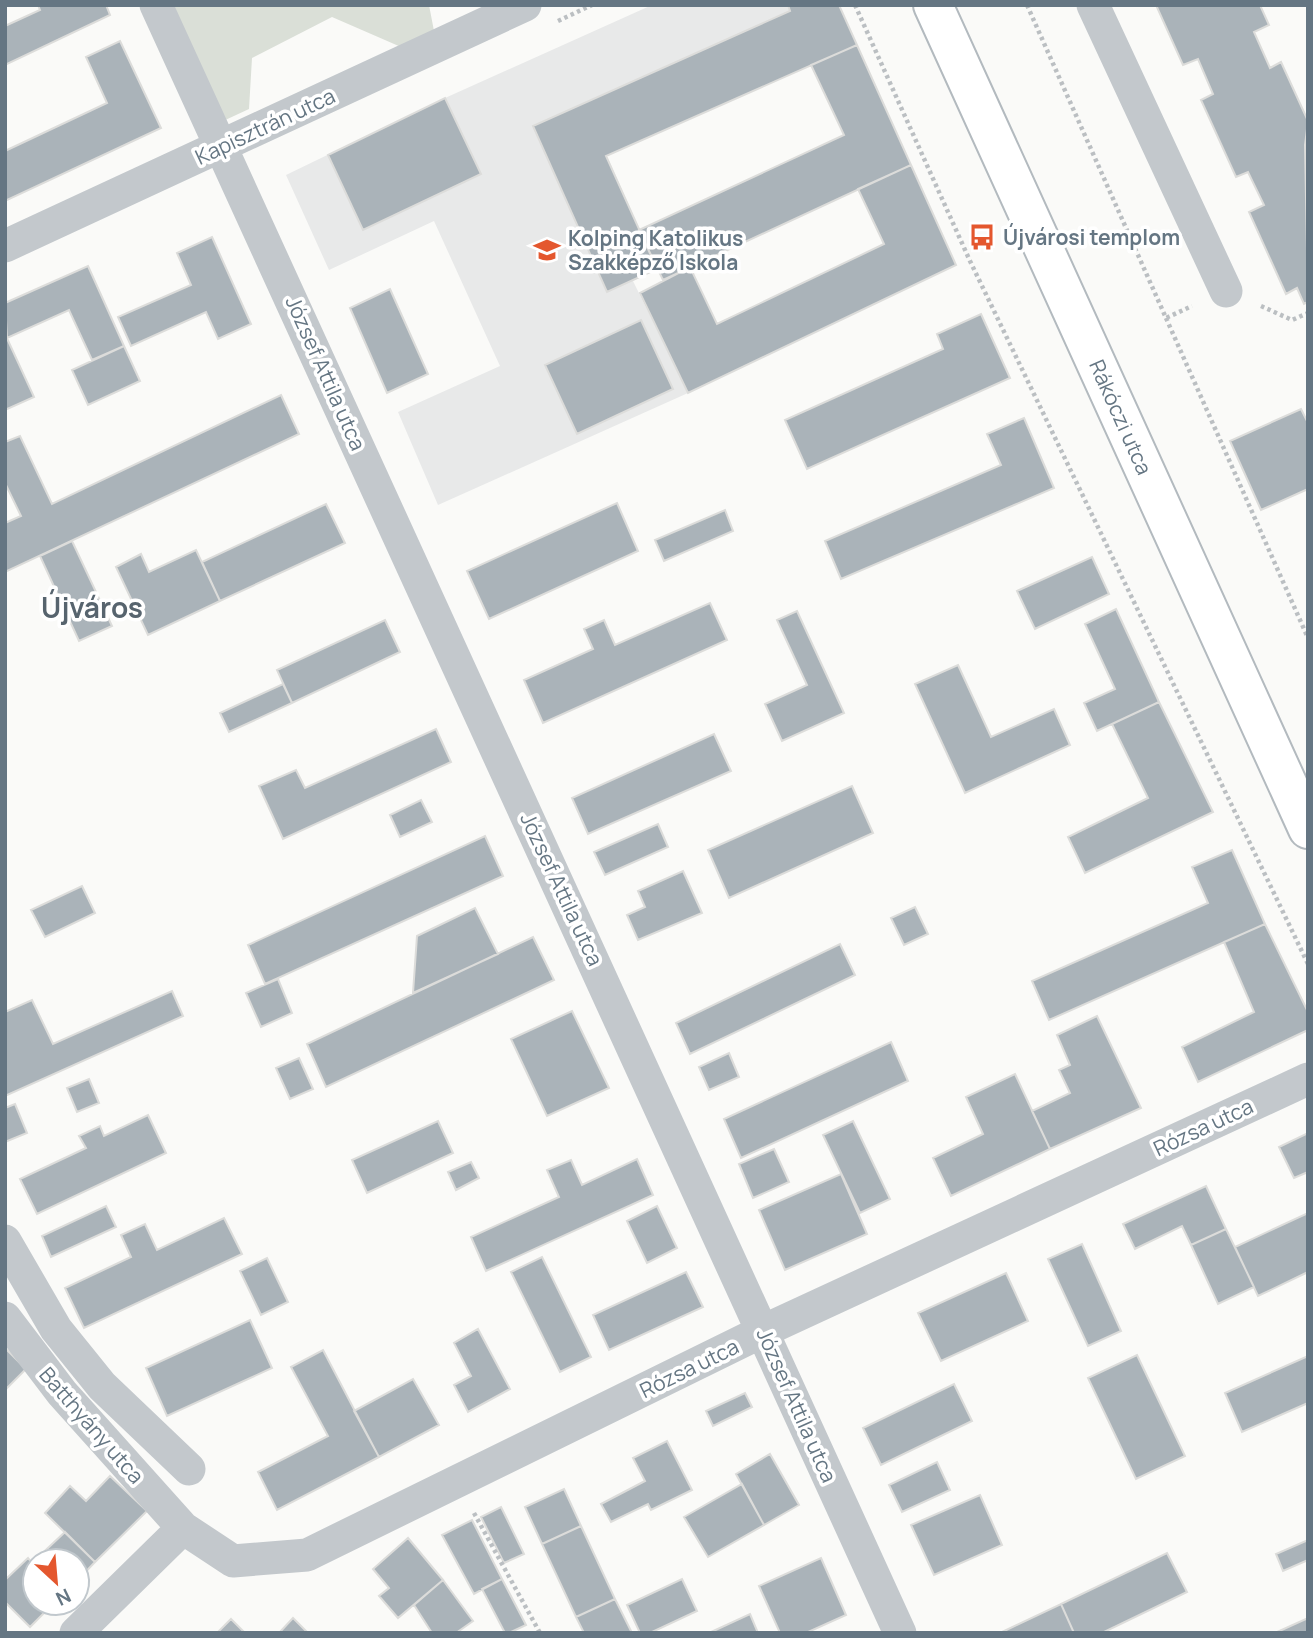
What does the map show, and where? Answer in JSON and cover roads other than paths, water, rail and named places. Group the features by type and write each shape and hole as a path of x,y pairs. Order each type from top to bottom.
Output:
{"street":[{"name":"József Attila utca","path":"156,5 900,1633"},
{"name":"Kapisztrán utca","path":"5,246 525,5"},
{"name":"Rákóczi utca","path":"933,5 1308,829"},
{"path":"1093,5 1226,290"},
{"name":"Rózsa utca","path":"183,1528 233,1560 307,1555 764,1331 1308,1079"},
{"name":"Batthyány utca","path":"5,1241 56,1329 102,1386 189,1469"},
{"name":"Batthyány utca","path":"5,1318 62,1393 183,1528"},
{"path":"96,1627 183,1528"}],"place":[{"name":"Újvárosi templom","path":"982,237"},
{"name":"Kolping Katolikus Szakképző Iskola","path":"547,250"}],"district":[{"name":"Újváros","path":"92,607"}]}
